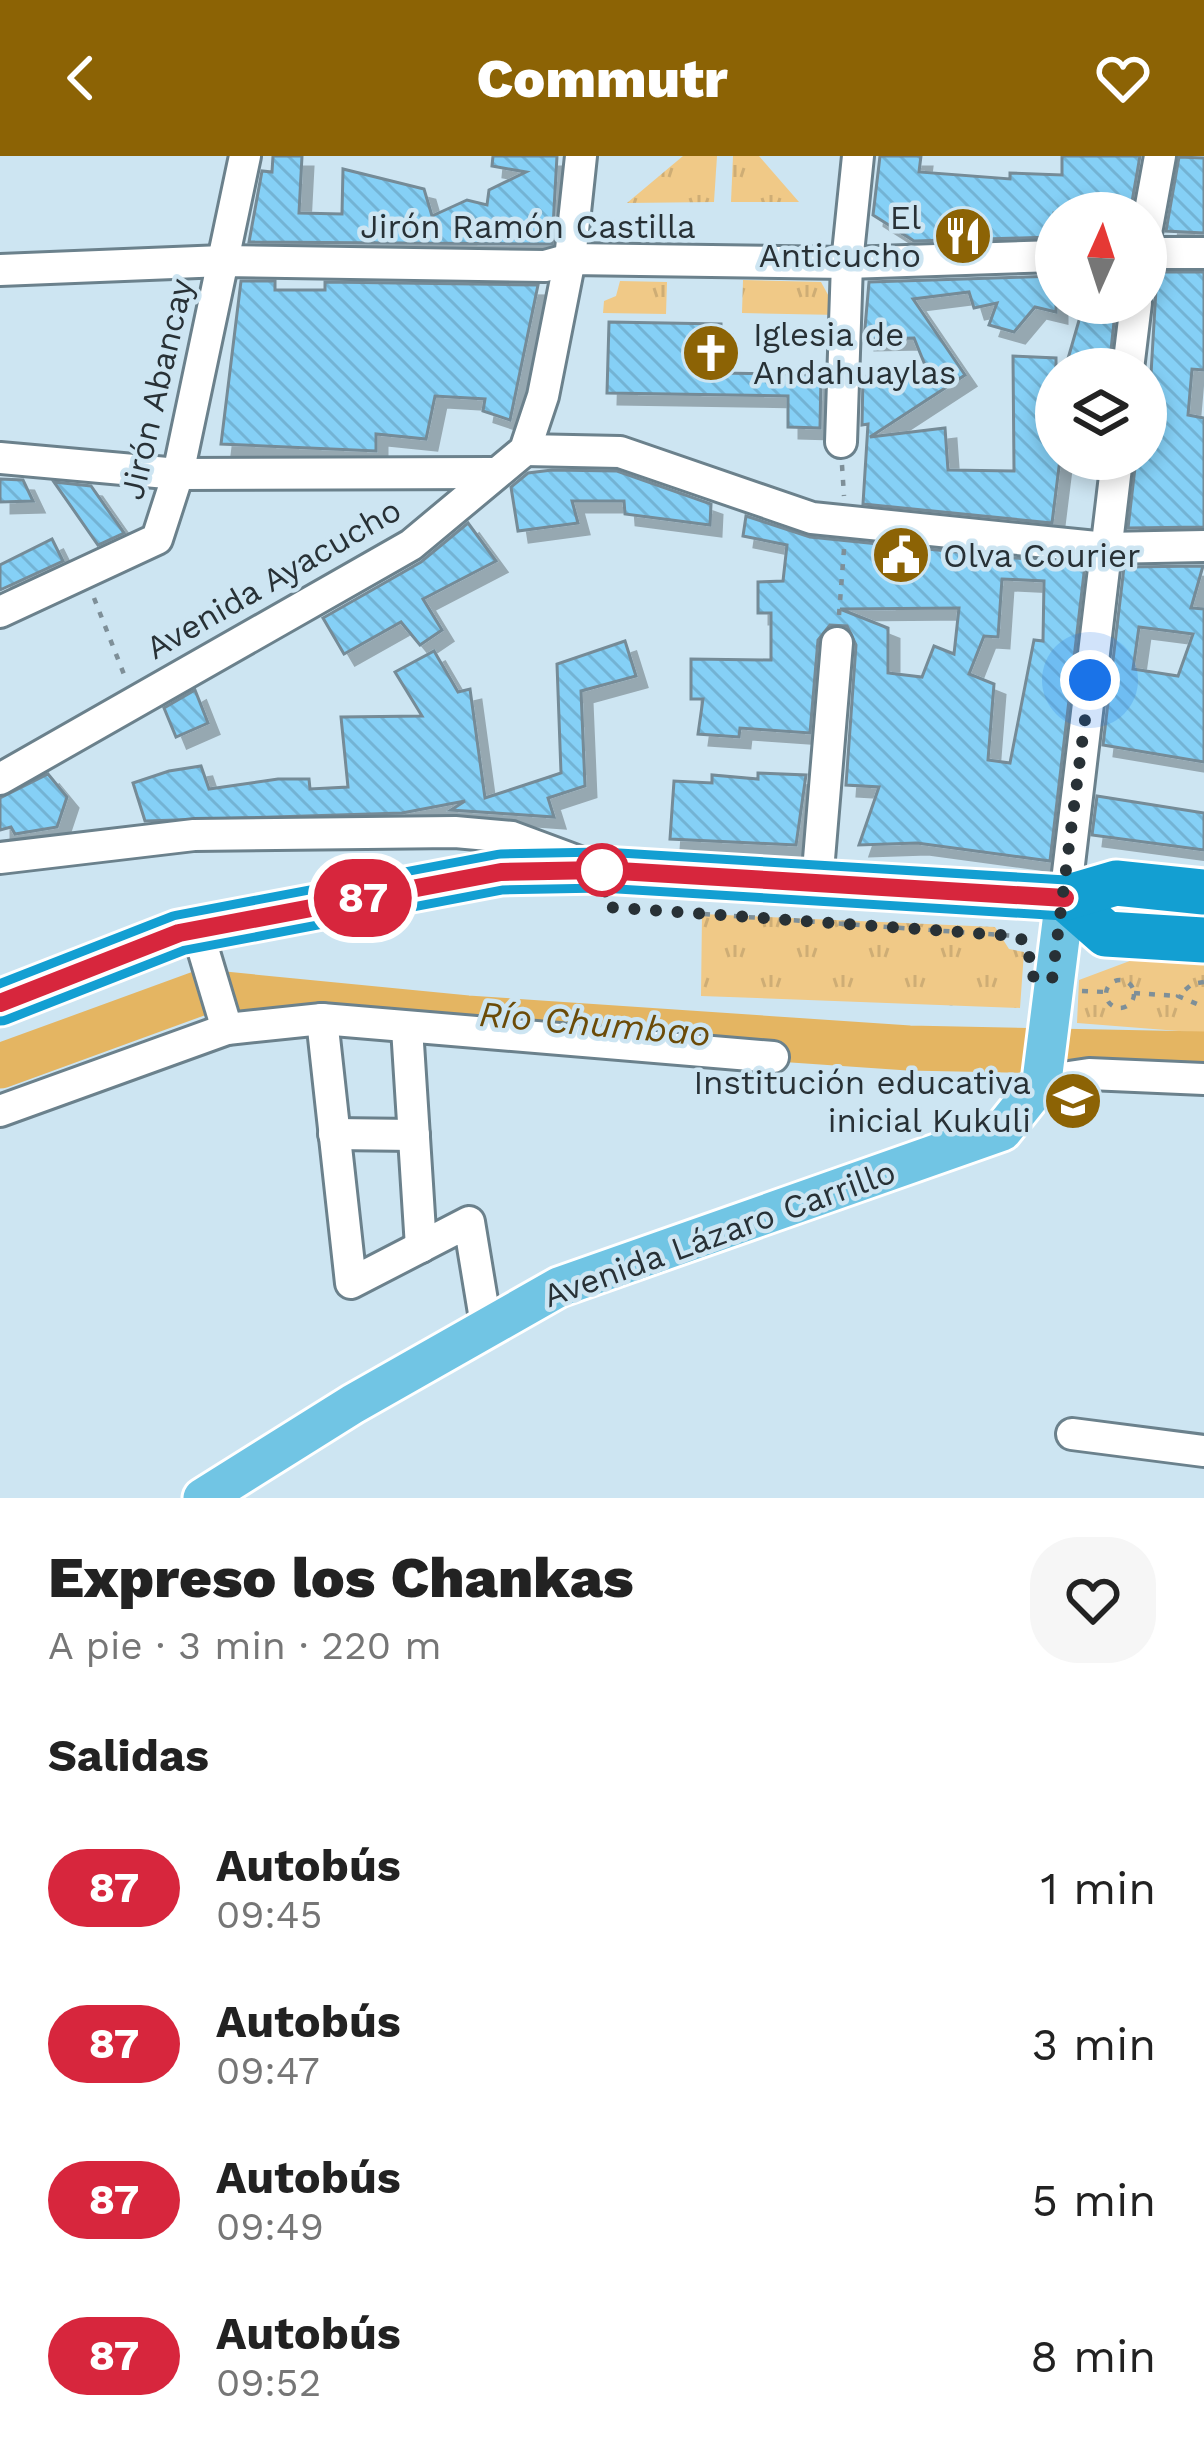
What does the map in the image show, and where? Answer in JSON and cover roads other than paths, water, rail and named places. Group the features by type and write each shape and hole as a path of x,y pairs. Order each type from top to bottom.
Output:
{"highway":[{"path":"0,1003 136,947 201,944 501,872 602,870 1065,898 1116,883 1204,892"},
{"path":"1065,898 1106,934 1204,940"}],"main road":[{"path":"1043,1076 1065,898"},
{"name":"Avenida Lázaro Carrillo","path":"203,1498 486,1324 559,1287 1002,1131 1043,1076"}],"street":[{"name":"Jirón Abancay","path":"0,612 157,539 178,474 245,156"},
{"path":"580,156 570,259 543,395 525,451 620,452 812,518 1106,548 1204,546"},
{"path":"841,442 847,263 858,156"},
{"path":"1153,192 1160,156"},
{"path":"1167,253 1204,253"},
{"name":"Jirón Ramón Castilla","path":"0,270 223,261 545,266 570,259 847,263 1035,257"},
{"name":"Avenida Ayacucho","path":"0,778 410,545 525,451"},
{"path":"0,458 178,474 493,473"},
{"path":"1065,898 1114,480"},
{"path":"817,883 837,644"},
{"path":"0,858 194,835 455,832 512,837 602,870"},
{"path":"201,944 225,1021"},
{"path":"322,1019 351,1283 469,1222 486,1324"},
{"path":"0,1111 225,1021 322,1019 773,1057"},
{"path":"407,1028 421,1247"},
{"path":"1043,1076 1204,1079"},
{"path":"334,1134 414,1135"},
{"path":"1072,1433 1204,1450"}],"waterway":[{"name":"Río Chumbao","path":"0,1066 203,992 467,1018 909,1048 1204,1054"}],"place":[{"name":"El Anticucho","path":"963,236"},
{"name":"Iglesia de Andahuaylas","path":"711,353"},
{"name":"Olva Courier","path":"901,555"},
{"name":"Institución educativa inicial Kukuli","path":"1073,1101"}]}
